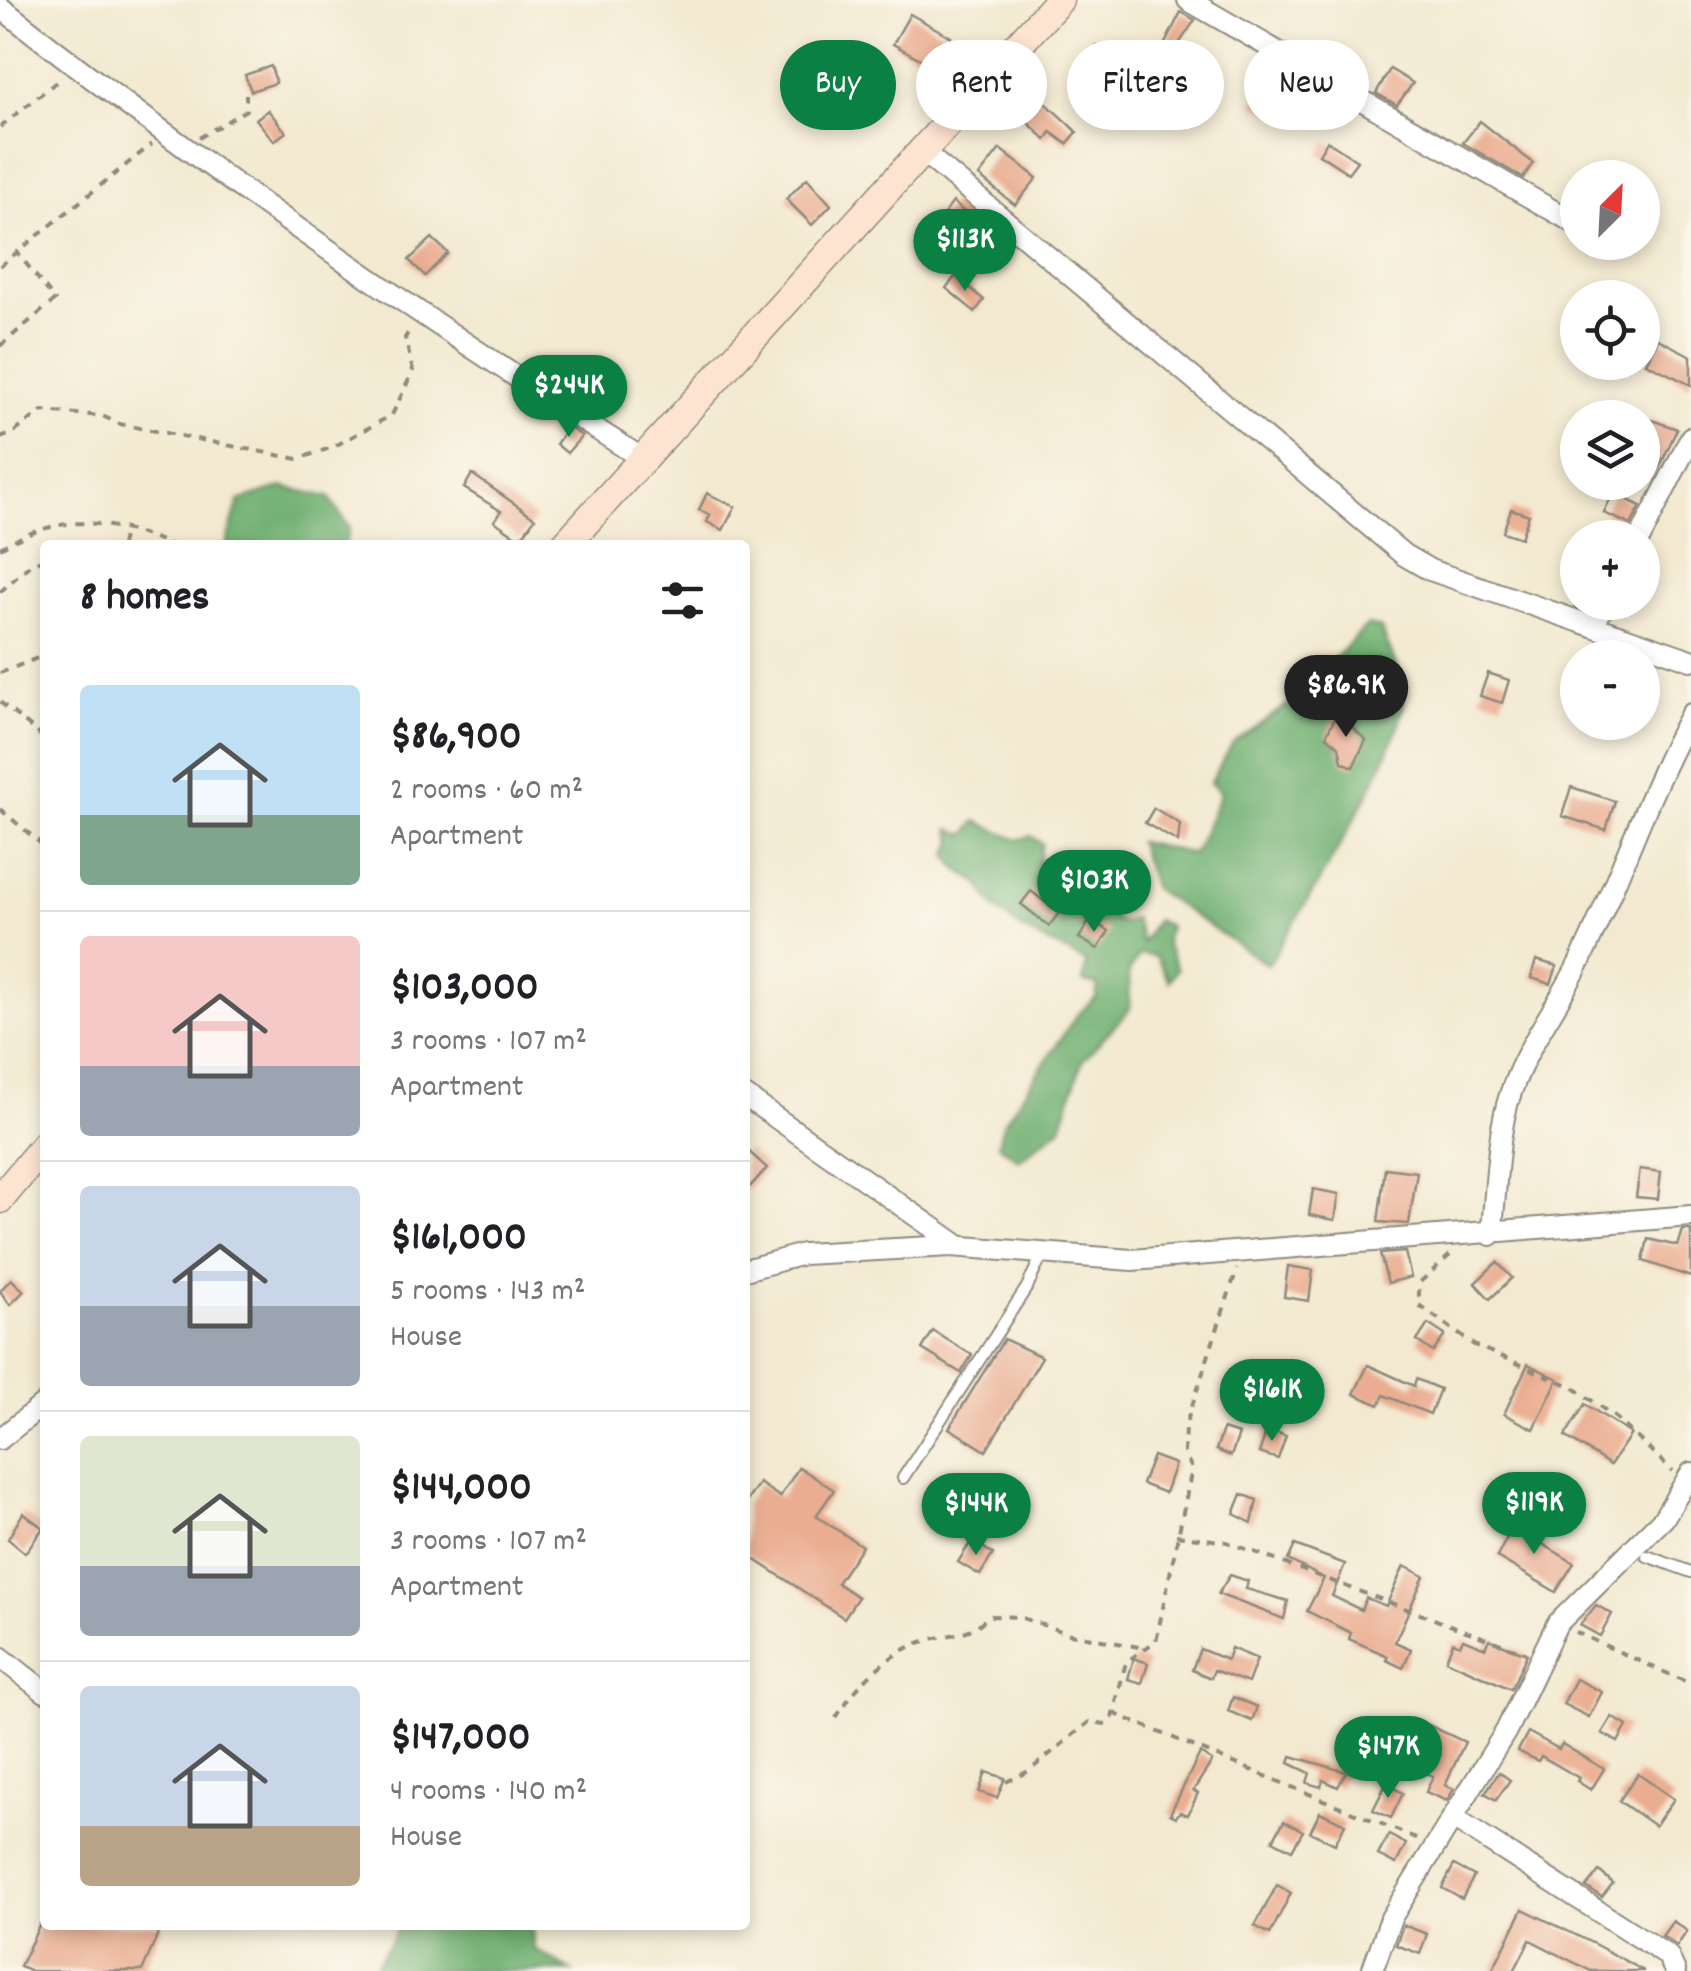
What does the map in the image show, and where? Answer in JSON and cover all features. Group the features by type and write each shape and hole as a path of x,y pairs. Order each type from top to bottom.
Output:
{"street":[{"path":"1188,0 1560,215"},
{"path":"570,540 922,151 1048,3"},
{"path":"0,7 163,136 418,311 644,459"},
{"path":"922,151 1404,555 1430,570 1691,660"},
{"path":"1649,520 1691,438"},
{"path":"1593,624 1595,620"},
{"path":"1491,1235 1515,1082 1532,1038 1580,961 1642,824 1653,784 1691,714"},
{"path":"750,1099 960,1246"},
{"path":"0,1199 40,1152"},
{"path":"750,1269 803,1254 960,1246 1132,1260 1491,1235 1691,1216"},
{"path":"0,1439 40,1407"},
{"path":"1372,1971 1392,1918 1506,1731 1556,1624 1663,1519 1688,1477"},
{"path":"0,1657 40,1688"},
{"path":"1453,1818 1668,1956 1675,1971"}],"lane":[{"path":"903,1478 1027,1287 1043,1252"},
{"path":"1647,1556 1691,1572"}],"path":[{"path":"0,127 76,67"},
{"path":"184,150 214,126 246,110 246,94"},
{"path":"0,266 163,136"},
{"path":"0,346 56,300 17,252"},
{"path":"0,438 12,434 42,411 102,416 120,424 298,459 332,447 392,415 413,370 405,338 418,311"},
{"path":"0,548 42,527 98,523 125,527 160,540"},
{"path":"121,540 125,527"},
{"path":"0,592 32,563 40,561"},
{"path":"0,673 40,659"},
{"path":"0,702 40,735"},
{"path":"0,809 40,843"},
{"path":"1456,1237 1451,1254 1419,1283 1420,1305 1474,1345 1574,1387 1688,1477"},
{"path":"1006,1782 1029,1771 1089,1722 1106,1724 1113,1713 1126,1662 1156,1641 1192,1469 1184,1452 1186,1427 1236,1280 1237,1268 1230,1251"},
{"path":"1176,1536 1227,1542 1540,1658"},
{"path":"836,1718 870,1675 900,1651 974,1631 988,1616 1019,1617 1070,1634 1144,1648"},
{"path":"1556,1624 1691,1684"},
{"path":"1113,1713 1436,1846"}],"green space":[{"path":"283,487 329,497 349,528 346,540 227,540 239,501"},
{"path":"1368,625 1381,629 1398,670 1404,695 1400,719 1388,752 1348,831 1268,965 1154,889 1138,842 1194,854 1221,792 1210,783 1233,743 1290,703"},
{"path":"976,821 1017,840 1031,836 1042,844 1038,863 1061,854 1068,858 1071,881 1078,894 1111,912 1112,919 1123,923 1134,918 1142,943 1156,920 1169,926 1165,941 1177,969 1169,981 1156,957 1140,954 1129,971 1130,1009 1082,1061 1061,1127 1019,1160 998,1144 1003,1124 1076,1016 1096,998 1098,985 1083,982 1086,962 1023,930 996,909 978,883 957,869 948,855 954,842 950,829 966,835"},
{"path":"397,1930 532,1930 534,1949 572,1971 372,1971"}],"building":[{"path":"1181,12 1195,20 1182,40 1167,40"},
{"path":"910,14 951,37 916,40 916,57 896,46"},
{"path":"271,66 276,83 251,91 245,75"},
{"path":"1390,69 1413,83 1397,105 1376,93"},
{"path":"1047,104 1067,123 1067,130 1077,132 1067,144 1051,132 1046,140 1036,130 1047,130"},
{"path":"268,110 286,132 274,141 256,119"},
{"path":"1480,121 1533,163 1523,178 1463,143"},
{"path":"1327,141 1357,161 1348,173 1319,154"},
{"path":"1000,149 1037,178 1015,205 979,176"},
{"path":"807,178 831,205 812,225 786,199"},
{"path":"953,202 988,233 967,256 935,226"},
{"path":"432,238 448,253 425,276 409,260"},
{"path":"956,276 984,300 975,312 946,288"},
{"path":"1660,340 1691,356 1691,385 1660,370"},
{"path":"1660,423 1677,429 1660,466"},
{"path":"568,427 582,436 567,453 556,444"},
{"path":"472,474 535,518 520,539 494,521 501,511 464,488"},
{"path":"707,493 735,507 723,530 707,522 710,515 699,510"},
{"path":"1610,500 1628,500 1641,506 1634,520 1620,520 1604,513"},
{"path":"1511,509 1529,515 1521,538 1503,532"},
{"path":"1488,673 1509,680 1502,703 1480,696"},
{"path":"1337,713 1366,740 1353,767 1342,762 1339,747 1326,736"},
{"path":"1571,787 1615,801 1606,830 1562,816"},
{"path":"1154,808 1180,824 1178,842 1145,823"},
{"path":"1031,891 1059,913 1049,926 1021,904"},
{"path":"1090,920 1109,931 1098,949 1079,938"},
{"path":"1536,960 1557,966 1551,984 1531,978"},
{"path":"750,1153 767,1168 750,1187"},
{"path":"1385,1168 1417,1172 1409,1224 1378,1222"},
{"path":"1640,1169 1661,1172 1658,1199 1636,1197"},
{"path":"1313,1189 1339,1194 1335,1220 1309,1215"},
{"path":"1683,1230 1691,1230 1691,1277 1643,1261 1648,1239 1678,1246"},
{"path":"1405,1252 1411,1277 1388,1283 1380,1254"},
{"path":"1497,1262 1512,1278 1490,1299 1475,1283"},
{"path":"1288,1266 1313,1270 1309,1301 1284,1297"},
{"path":"11,1279 24,1291 10,1305 0,1291"},
{"path":"1428,1324 1445,1335 1433,1352 1417,1341"},
{"path":"933,1331 972,1355 961,1373 922,1349"},
{"path":"1004,1339 1042,1357 986,1451 949,1428"},
{"path":"1528,1364 1558,1379 1534,1429 1504,1414"},
{"path":"1368,1365 1414,1386 1416,1379 1440,1389 1430,1414 1384,1395 1379,1405 1354,1394"},
{"path":"1585,1404 1631,1434 1610,1465 1565,1436"},
{"path":"1223,1429 1239,1434 1231,1456 1216,1450"},
{"path":"1267,1429 1286,1436 1278,1459 1259,1453"},
{"path":"1153,1456 1175,1464 1165,1493 1142,1484"},
{"path":"799,1467 834,1490 816,1516 862,1546 837,1583 858,1597 844,1618 750,1556 750,1496 759,1483 780,1497"},
{"path":"1242,1494 1257,1500 1252,1523 1234,1514"},
{"path":"23,1513 40,1526 40,1532 25,1553 8,1539"},
{"path":"1516,1520 1535,1530 1531,1537 1574,1563 1556,1592 1497,1557"},
{"path":"972,1540 993,1554 980,1575 958,1562"},
{"path":"1295,1545 1345,1564 1332,1596 1361,1610 1366,1598 1386,1606 1404,1566 1424,1576 1395,1642 1411,1649 1403,1668 1386,1660 1388,1656 1349,1639 1351,1633 1307,1611 1324,1578 1288,1560"},
{"path":"1230,1575 1248,1581 1246,1589 1288,1601 1284,1619 1218,1594"},
{"path":"1596,1605 1612,1614 1600,1636 1580,1625"},
{"path":"1463,1639 1485,1648 1489,1639 1527,1654 1511,1689 1446,1660 1453,1642 1460,1645"},
{"path":"1231,1648 1257,1659 1248,1683 1214,1670 1211,1678 1192,1670 1200,1649 1227,1660"},
{"path":"1134,1658 1148,1663 1142,1683 1128,1679"},
{"path":"1576,1679 1602,1692 1589,1717 1563,1704"},
{"path":"1233,1697 1257,1707 1252,1721 1228,1711"},
{"path":"1612,1717 1627,1726 1618,1742 1602,1733"},
{"path":"1418,1720 1465,1742 1445,1785 1454,1789 1447,1801 1426,1792 1433,1776 1399,1761"},
{"path":"1528,1732 1559,1749 1562,1744 1604,1769 1591,1790 1577,1781 1579,1778 1541,1756 1538,1761 1518,1751"},
{"path":"1200,1753 1212,1761 1193,1791 1198,1793 1188,1815 1180,1812 1176,1817 1170,1814"},
{"path":"1291,1756 1346,1772 1338,1787 1323,1780 1321,1787 1307,1783 1310,1773 1289,1763"},
{"path":"986,1772 1005,1778 997,1798 979,1792"},
{"path":"1499,1772 1510,1780 1496,1800 1485,1793"},
{"path":"1638,1774 1674,1799 1655,1826 1619,1801"},
{"path":"1386,1784 1403,1793 1391,1818 1373,1810"},
{"path":"1320,1812 1345,1824 1335,1844 1310,1832"},
{"path":"1284,1821 1303,1831 1292,1850 1273,1840"},
{"path":"1389,1835 1406,1844 1396,1864 1378,1855"},
{"path":"1454,1865 1474,1876 1462,1899 1442,1888"},
{"path":"1599,1871 1613,1883 1602,1897 1586,1887"},
{"path":"1277,1885 1291,1893 1270,1934 1255,1926"},
{"path":"1523,1909 1644,1971 1591,1971 1530,1940 1514,1971 1492,1971"},
{"path":"1673,1921 1687,1931 1677,1946 1662,1936"},
{"path":"40,1924 40,1930 160,1930 142,1971 31,1971 20,1966"},
{"path":"1403,1925 1427,1934 1420,1954 1396,1945"}]}
